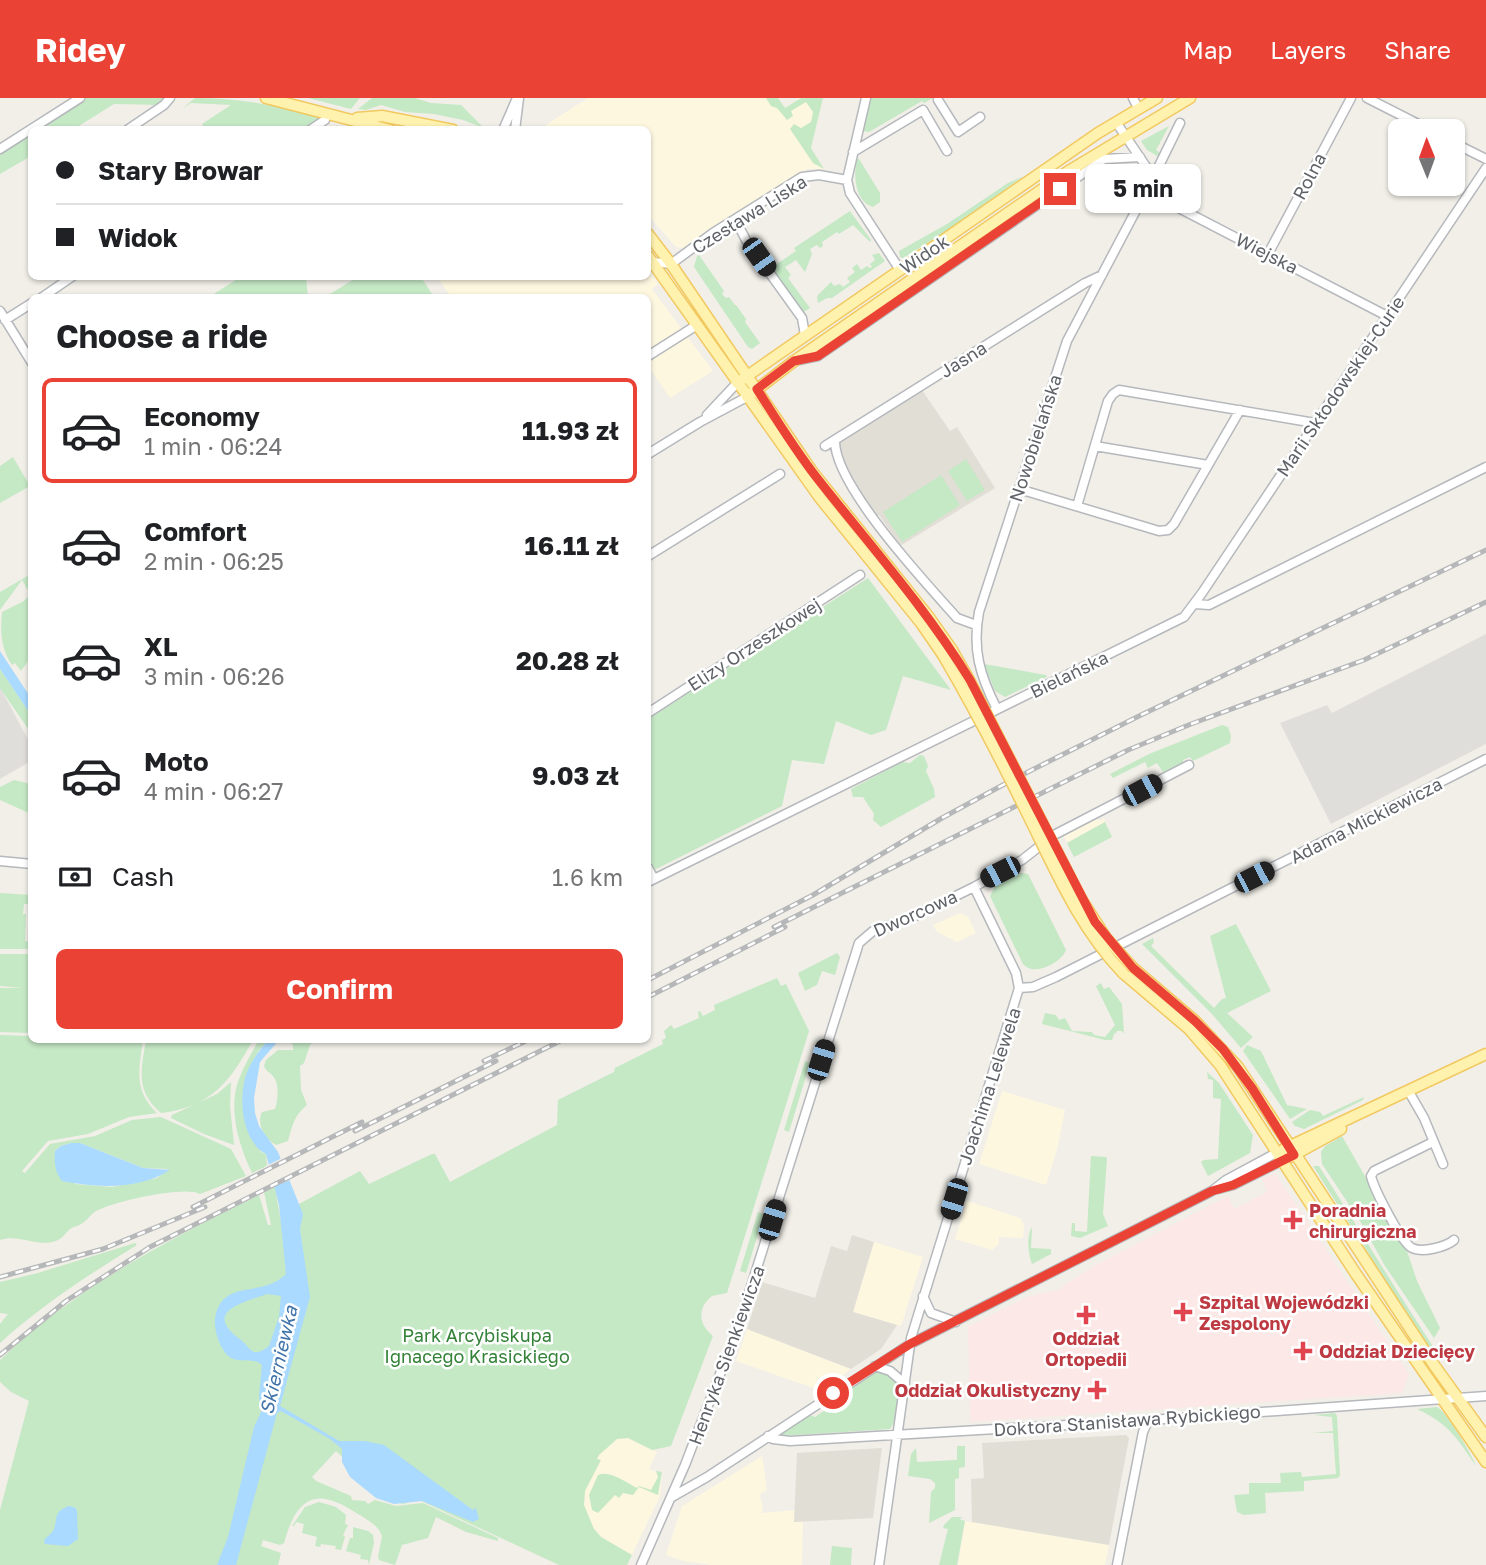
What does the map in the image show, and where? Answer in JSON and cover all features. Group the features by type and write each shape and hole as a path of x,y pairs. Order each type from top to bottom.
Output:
{"main road":[{"path":"266,98 376,126"},
{"name":"Widok","path":"747,397 794,361 1076,166 1190,98"},
{"name":"Widok","path":"737,383 1147,102"},
{"path":"349,118 382,117 431,126"},
{"path":"651,238 811,470 928,616 1076,911 1103,950 1238,1067 1486,1437"},
{"path":"651,260 820,498 948,653"},
{"path":"1192,1025 1337,1246 1486,1462"},
{"path":"1280,1156 1486,1054"}],"street":[{"path":"36,126 80,98"},
{"path":"133,126 170,98"},
{"path":"505,126 518,98"},
{"path":"516,126 518,98"},
{"path":"866,98 847,180 850,193 900,270"},
{"path":"1133,98 1147,102"},
{"name":"Rolna","path":"1268,254 1351,98"},
{"path":"1367,98 1408,119"},
{"path":"853,152 940,99 958,132 980,117"},
{"path":"923,110 947,151"},
{"path":"316,126 325,120 327,114"},
{"path":"1116,122 1152,180"},
{"name":"Nowobielańska","path":"997,709 978,665 976,625 1068,341 1180,123"},
{"path":"0,149 28,131"},
{"path":"1465,148 1486,159"},
{"name":"Widok","path":"794,361 818,356 1104,159 1140,157"},
{"name":"Marii Skłodowskiej-Curie","path":"1195,604 1486,168"},
{"name":"Czesława Liska","path":"671,264 802,177 827,175 847,180"},
{"name":"Wiejska","path":"1146,191 1387,316"},
{"path":"735,219 746,240 802,318 805,335"},
{"path":"651,259 671,264"},
{"name":"Jasna","path":"825,446 1084,283 1102,275"},
{"path":"46,294 67,280"},
{"path":"5,320 28,306"},
{"path":"0,312 28,357"},
{"path":"651,354 697,326"},
{"name":"Widok","path":"700,422 737,383"},
{"path":"1077,506 1108,401 1119,390 1315,423"},
{"name":"Widok","path":"651,452 747,397"},
{"path":"1019,489 1159,531 1168,530 1240,410"},
{"path":"835,440 842,468 864,506 957,618 976,625"},
{"path":"1095,446 1208,465"},
{"name":"Bielańska","path":"651,880 1180,619 1195,604 1206,605 1217,601 1486,467"},
{"path":"651,554 780,474"},
{"name":"Elizy Orzeszkowej","path":"651,711 860,575"},
{"name":"Adama Mickiewicza","path":"1019,988 1033,987 1056,977 1486,760"},
{"name":"Dworcowa","path":"861,940 873,931 915,916 974,887 1022,860 1054,835 1189,765"},
{"path":"0,861 28,864"},
{"path":"974,887 1018,975 1019,988"},
{"name":"Henryka Sienkiewicza","path":"644,1565 720,1377 746,1304 861,940"},
{"name":"Joachima Lelewela","path":"879,1565 910,1344 1019,988"},
{"path":"1409,1092 1443,1164"},
{"path":"1433,1142 1374,1171 1372,1183 1402,1238 1410,1247 1415,1249 1447,1246 1454,1240"},
{"path":"672,1497 700,1482 910,1344 1212,1191 1233,1185 1280,1156"},
{"path":"923,1296 934,1315 956,1322"},
{"path":"875,1366 890,1371 905,1384"},
{"name":"Doktora Stanisława Rybickiego","path":"768,1436 790,1441 898,1435 1486,1396"},
{"path":"1116,1565 1143,1432 1149,1419"}],"shaded area":[{"path":"588,98 778,98 785,108 800,98 823,98 811,148 824,169 807,169 683,248 676,247 651,218 651,126 544,126"},
{"path":"651,274 658,284 652,289 713,371 670,398 651,370 651,294 449,294 439,280 651,280"},
{"path":"922,390 950,431 957,427 995,488 900,546 879,515 874,517 829,449"},
{"path":"1486,634 1486,744 1331,824 1280,723 1327,705 1332,713"},
{"path":"0,687 28,740 28,763 0,779"},
{"path":"1097,817 1099,821 1104,819 1105,822 1067,843 1064,836"},
{"path":"960,913 968,917 976,933 957,942 937,932 933,925"},
{"path":"1002,1091 1065,1110 1046,1185 979,1164"},
{"name":"Szpital Wojewódzki Zespolony","path":"1275,1173 1409,1374 1402,1393 970,1422 968,1327 1027,1297 1062,1289 1094,1266 1228,1196 1234,1209 1267,1192 1262,1179"},
{"path":"967,1201 1020,1218 1024,1224 1023,1238 999,1237 999,1244 992,1250 955,1239"},
{"path":"852,1235 874,1242 853,1312 897,1325 881,1349 851,1369 747,1329 762,1282 815,1298 831,1246 847,1251"},
{"path":"874,1242 923,1257 901,1326 853,1312"},
{"path":"747,1329 851,1369 822,1391 736,1361"},
{"path":"1126,1435 1129,1438 1109,1545 972,1522 971,1479 984,1478 982,1443"},
{"path":"628,1438 657,1452 649,1469 662,1474 660,1496 632,1555 601,1537 594,1529 584,1505 585,1491 600,1461 597,1459 599,1455 617,1439"},
{"path":"882,1448 873,1518 794,1522 797,1453"},
{"path":"762,1456 767,1490 760,1494 763,1510 761,1513 795,1510 794,1521 803,1521 802,1565 712,1565 683,1561 666,1555 682,1506"},
{"path":"965,1521 1109,1545 1105,1565 958,1565"}],"green space":[{"path":"83,98 164,100 160,105 114,104 79,126 40,126"},
{"path":"195,98 226,99 287,109 318,117 318,120 309,126 203,126 202,124 231,105 191,103 182,109"},
{"path":"308,98 360,98 351,109"},
{"path":"372,98 415,98 431,103 461,105 482,126 381,105 366,110 358,109"},
{"path":"766,98 778,98 785,108 801,98 823,98 811,148 824,169 813,163 790,129 794,124 801,128 811,122 813,112 806,102 791,111 793,116 787,120"},
{"path":"871,98 933,98 924,103 922,101 869,132 863,131"},
{"path":"1169,126 1156,150 1160,153 1159,157 1147,150 1141,141"},
{"path":"28,133 28,158 0,174 0,151"},
{"path":"857,159 880,193 880,202 873,207 862,200 859,194 855,173"},
{"path":"1024,176 949,230 903,258 900,257 899,251 947,224 1008,183"},
{"path":"850,211 870,242 853,225 822,242 823,246 820,248 817,245 810,249 812,254 805,272 796,260 785,267 791,275 788,278 810,308 802,313 752,241 755,239 774,266 796,251 794,248"},
{"path":"879,253 885,261 832,298 818,303 817,296 831,282 834,286 840,284 843,287 850,282 847,278 855,272 852,268 857,264 861,270 867,266 872,267 870,264 875,260 872,255"},
{"path":"699,255 724,291 722,294 736,305 760,343 752,349 748,347 694,267"},
{"path":"236,280 306,280 308,294 214,294"},
{"path":"353,280 423,280 432,294 330,294"},
{"path":"13,457 28,487 0,503 0,466"},
{"path":"966,459 985,490 967,501 948,471"},
{"path":"941,475 960,505 902,542 883,512"},
{"path":"28,576 28,590 22,580 0,610 0,592"},
{"path":"868,578 951,690 903,676 886,730 871,735 836,721 824,764 792,760 782,806 654,870 651,865 651,717"},
{"path":"28,596 28,661 21,671 15,663 12,665 3,646 1,633 2,612"},
{"path":"984,664 1047,677 1005,697 995,691"},
{"path":"0,669 28,711 28,729 0,688"},
{"path":"1222,725 1228,727 1230,743 1193,761 1190,757 1183,760 1183,765 1164,774 1157,763 1148,768 1145,762 1113,778 1110,774 1149,754"},
{"path":"920,755 924,756 928,766 926,771 935,797 881,827 873,820 874,814 863,797 853,797 851,789 902,762 910,763"},
{"path":"14,780 28,783 28,813 0,800 0,787"},
{"path":"1105,822 1112,837 1074,857 1067,843"},
{"path":"1021,873 1028,874 1066,950 1059,960 1040,969 1028,968 1023,964 990,896 995,886"},
{"path":"0,893 28,895 28,904 24,904 23,914 26,914 25,941 28,942 28,949 0,949"},
{"path":"1236,924 1271,991 1227,1013 1253,1037 1241,1048 1212,1014 1142,944 1153,938 1151,946 1214,1008 1226,998 1210,936"},
{"path":"837,953 840,957 835,975 822,971 817,985 805,991 798,973"},
{"path":"0,954 28,954 28,1033 0,1032 0,988 23,988 0,986"},
{"name":"Park Arcybiskupa Ignacego Krasickiego","path":"777,978 781,986 786,984 809,1031 727,1293 712,1296 702,1311 704,1326 713,1336 671,1446 652,1450 628,1438 617,1439 599,1455 597,1459 601,1460 585,1491 584,1505 594,1529 601,1537 632,1555 627,1565 559,1565 417,1499 404,1504 390,1501 336,1451 312,1477 316,1481 351,1496 352,1500 365,1501 368,1504 375,1500 396,1506 423,1503 498,1538 498,1541 466,1532 436,1517 428,1538 402,1545 395,1565 379,1560 382,1536 375,1526 343,1505 320,1498 310,1500 302,1506 289,1527 284,1543 280,1545 263,1540 261,1546 281,1553 278,1565 0,1565 0,1510 29,1401 11,1392 0,1382 0,1360 59,1310 156,1248 259,1195 268,1225 271,1225 264,1192 275,1187 281,1222 299,1204 360,1171 369,1184 435,1154 450,1182 557,1125 558,1100 663,1044 662,1040 666,1038 664,1031 671,1025 674,1029 699,1018 698,1012 703,1016 715,1010 714,1005"},
{"path":"1101,983 1104,989 1109,987 1122,1004 1124,1034 1117,1031 1112,1040 1105,1040 1042,1024 1045,1013 1056,1015 1059,1020 1065,1018 1072,1031 1092,1032 1105,1037 1115,1025 1096,986"},
{"path":"0,1035 28,1036 28,1043 143,1043 139,1070 141,1087 144,1096 157,1113 129,1117 88,1134 48,1141 22,1171 25,1173 50,1144 95,1136 132,1120 161,1117 231,1149 246,1176 200,1194 165,1193 104,1207 70,1229 60,1239 51,1242 7,1238 0,1240","holes":["80,1143 143,1168 168,1169 157,1178 112,1187 75,1184 55,1151 61,1146"]},
{"path":"146,1043 251,1043 218,1090 194,1105 179,1110 161,1113 153,1105 144,1088 142,1070"},
{"path":"257,1043 266,1043 247,1074 261,1152 266,1154 267,1166 252,1173 243,1153 234,1107 237,1085"},
{"path":"290,1043 312,1043 304,1063 300,1066 301,1090 307,1105 297,1117 288,1141 276,1145 265,1135 260,1121 262,1112 275,1109 277,1098 275,1079 264,1066 266,1060 278,1050 293,1050"},
{"path":"1247,1045 1261,1051 1287,1105 1307,1109 1290,1119 1243,1051"},
{"path":"805,1061 810,1063 789,1132 784,1130"},
{"path":"1207,1072 1219,1083 1253,1135 1250,1153 1208,1176 1201,1162 1218,1159 1221,1099 1213,1098 1213,1080 1208,1079"},
{"path":"231,1082 230,1106 234,1145 171,1118 172,1115 217,1094"},
{"path":"1364,1097 1363,1100 1304,1129 1292,1122 1310,1110 1320,1112 1323,1116"},
{"path":"1342,1136 1406,1248 1417,1281 1440,1328 1434,1338 1385,1266 1360,1221 1322,1164 1321,1152 1325,1146"},
{"path":"1091,1156 1107,1159 1103,1214 1108,1226 1080,1238 1071,1236 1072,1223 1075,1223 1075,1231 1087,1232"},
{"path":"1313,1166 1319,1166 1438,1354 1436,1360"},
{"path":"758,1212 764,1214 746,1273 740,1271"},
{"path":"1032,1227 1031,1248 1051,1249 1051,1254 1032,1264 1028,1245"},
{"path":"135,1243 137,1245 49,1303 0,1343 0,1324 8,1314 0,1313 0,1282"},
{"path":"879,1371 894,1377 898,1389 897,1411 890,1429 781,1436 783,1431 810,1415 815,1417 834,1404 830,1401"},
{"path":"1437,1407 1453,1425 1476,1466 1451,1433 1437,1420 1417,1409"},
{"path":"1335,1413 1340,1475 1338,1478 1304,1481 1304,1491 1265,1493 1266,1513 1244,1515 1237,1512 1234,1495 1249,1494 1249,1483 1281,1483 1280,1473 1301,1472 1302,1477 1336,1474 1333,1433 1312,1433 1333,1431 1332,1417 1314,1415"},
{"path":"957,1446 965,1446 965,1467 959,1468 959,1478 955,1479 955,1510 929,1523 931,1492 935,1483 930,1479 908,1476 911,1454 916,1448 917,1462 957,1460"},
{"path":"656,1471 662,1472 658,1495 639,1487 633,1495 623,1493 619,1498 615,1495 598,1513 592,1510 589,1495 598,1475 612,1475 637,1488 639,1486 651,1490 658,1477"},
{"path":"319,1502 336,1507 346,1515 345,1524 348,1525 343,1535 345,1537 341,1550 335,1549 336,1546 315,1546 317,1537 302,1533 304,1524 296,1522 292,1526 305,1507"},
{"path":"952,1517 963,1517 959,1519 965,1521 957,1565 939,1565 948,1529 943,1528"},
{"path":"353,1527 373,1535 369,1565 368,1560 360,1559 361,1555 346,1551 350,1538 353,1538"},
{"path":"832,1546 852,1548 851,1565 830,1565"}],"water":[{"path":"0,651 28,693 28,711 0,669"},
{"name":"Skierniewka","path":"266,1043 276,1043 260,1062 254,1098 255,1113 259,1126 278,1152 303,1214 300,1229 310,1297 280,1406 339,1441 365,1441 384,1445 473,1510 476,1508 479,1519 473,1522 422,1501 394,1504 376,1498 350,1477 342,1462 342,1449 330,1439 281,1411 277,1413 236,1565 217,1565 228,1537 254,1427 261,1412 259,1396 262,1365 254,1361 235,1360 227,1355 218,1338 215,1319 225,1298 234,1293 266,1286 286,1274 279,1205 266,1154 252,1140 244,1120 243,1088 252,1063","holes":["267,1294 281,1296 279,1317 269,1346 254,1352 225,1322 225,1316 237,1305"]},
{"path":"71,1143 80,1143 143,1168 170,1170 145,1181 118,1186 62,1181 55,1167 55,1151"},
{"path":"69,1506 76,1508 78,1539 68,1546 45,1544 44,1540 53,1531 58,1513"}],"pier":[{"path":"282,1158 291,1179 271,1188 264,1167"}],"railway":[{"path":"651,978 813,895 942,818 1012,780 1141,715 1486,550"},
{"path":"774,927 1128,750 1364,660 1486,602"},
{"path":"651,995 785,927"},
{"path":"484,1061 522,1043"},
{"path":"0,1355 66,1301 150,1247 556,1043"},
{"path":"355,1131 496,1061"},
{"path":"193,1207 362,1122"},
{"path":"0,1277 103,1249 205,1207"}],"place":[{"name":"Poradnia chirurgiczna","path":"1293,1220"},
{"name":"Szpital Wojewódzki Zespolony","path":"1183,1312"},
{"name":"Oddział Ortopedii","path":"1086,1315"},
{"name":"Oddział Dziecięcy","path":"1303,1351"},
{"name":"Oddział Okulistyczny","path":"1097,1390"}],"route":[{"path":"833,1393 910,1344 1212,1191 1233,1185 1294,1155 1238,1067 1223,1049 1133,968 1095,922 952,650 811,470 757,389 794,361 818,356 1060,189"}]}
